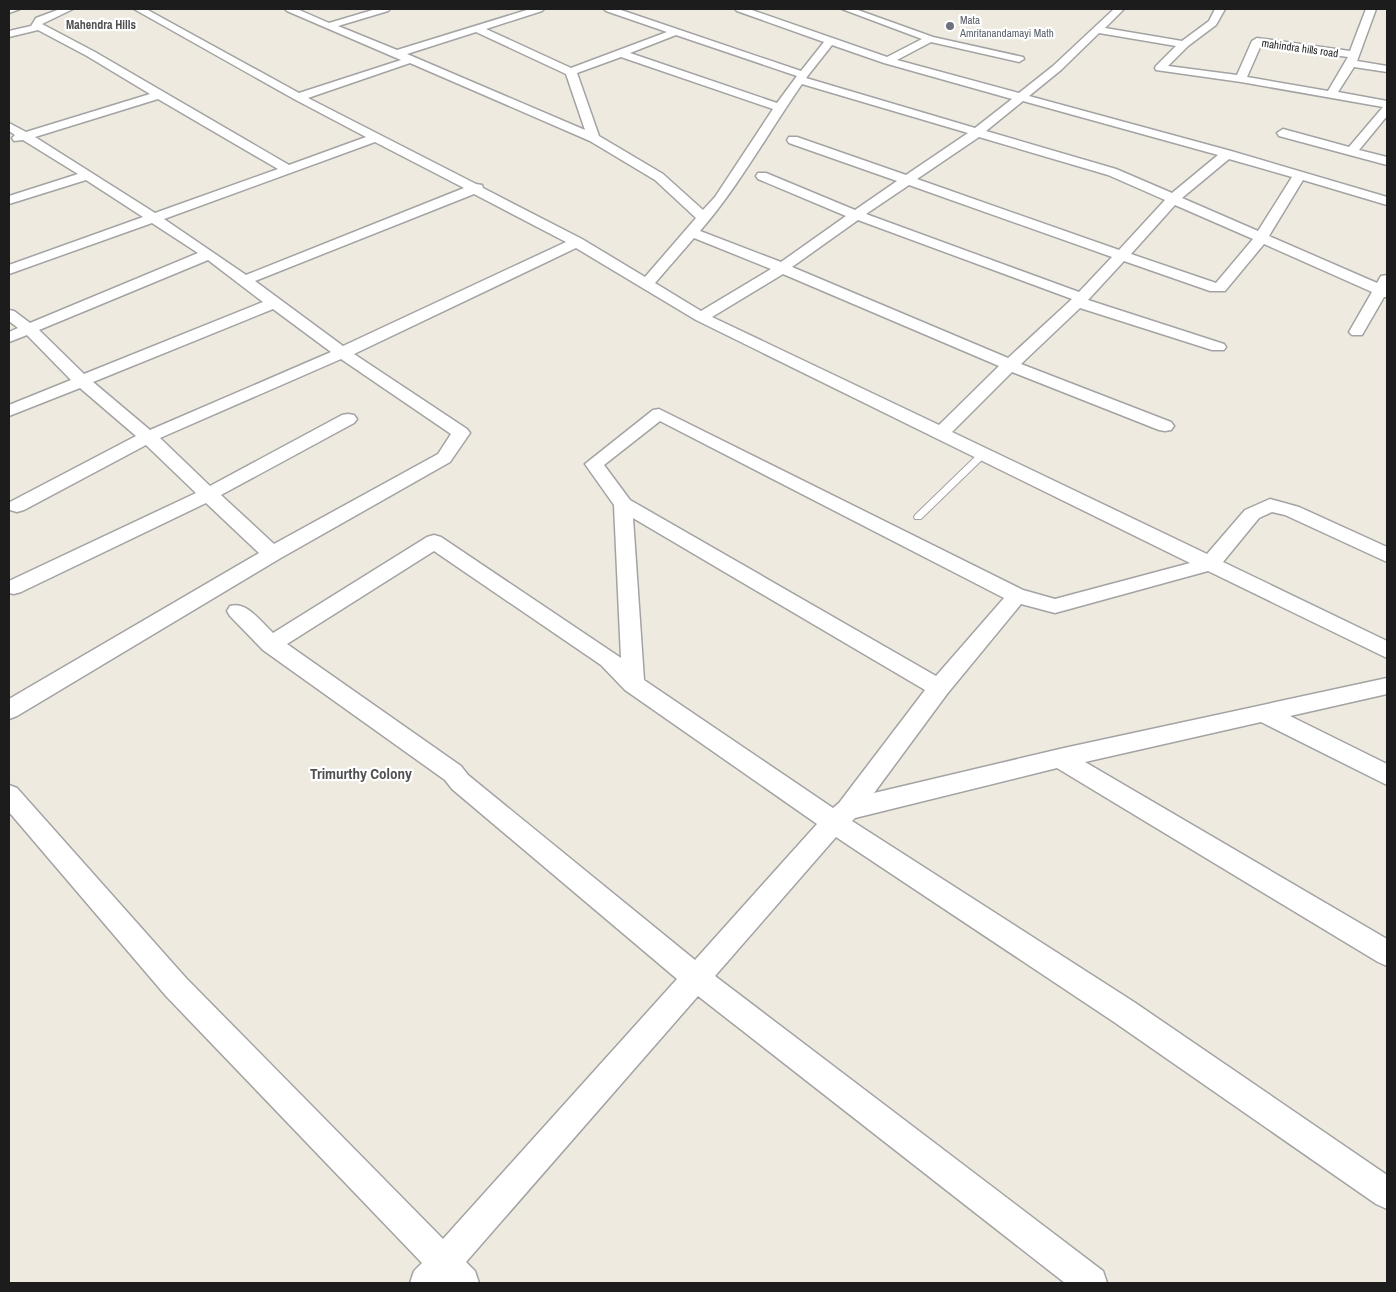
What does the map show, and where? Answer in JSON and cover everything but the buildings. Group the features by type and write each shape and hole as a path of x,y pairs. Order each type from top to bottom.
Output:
{"street":[{"path":"9,10 15,9"},
{"path":"38,27 36,25 39,20 68,9"},
{"path":"139,9 298,97 477,188 576,242 701,317 1386,648"},
{"path":"290,9 594,138 659,176 704,218"},
{"path":"328,26 385,9"},
{"path":"398,54 539,9"},
{"path":"609,9 802,77 1112,172 1261,238 1385,287 1357,332"},
{"path":"740,9 888,60 1227,154 1387,201"},
{"path":"847,9 930,39 1019,60"},
{"path":"701,317 782,268 979,131 1057,68 1120,9"},
{"path":"1220,9 1213,23 1184,44 1160,68 1241,79 1387,104"},
{"path":"1331,95 1353,59 1374,13"},
{"path":"9,34 38,27 91,54 158,95 289,170"},
{"path":"477,29 571,72 676,32"},
{"path":"1099,30 1184,44"},
{"path":"888,60 930,39"},
{"path":"647,283 720,199 780,108 830,41"},
{"name":"mahindra hills road","path":"1241,79 1257,41 1353,59"},
{"path":"620,53 780,108"},
{"path":"1353,59 1387,69"},
{"path":"298,97 410,60"},
{"path":"571,72 594,138"},
{"path":"9,141 158,95"},
{"path":"1352,151 1387,109"},
{"path":"9,126 209,254 342,353 461,433 444,458 272,554 9,710"},
{"path":"1283,133 1387,161"},
{"path":"9,270 378,137"},
{"path":"793,140 1209,287 1220,288 1261,238 1300,175"},
{"path":"941,433 1080,300 1120,254 1173,200 1227,154"},
{"path":"9,200 88,175"},
{"path":"762,176 856,215 1080,300 1218,347"},
{"path":"245,280 477,188"},
{"path":"690,232 782,268 1010,365 1165,426"},
{"path":"17,506 148,437 342,353 576,242"},
{"path":"9,337 209,254"},
{"path":"9,411 273,303"},
{"path":"9,314 28,329 82,382 148,437 272,554"},
{"path":"939,688 623,504 594,464 660,414 1017,596 1055,606 1210,564 1252,514 1270,505 1292,511 1387,556"},
{"path":"14,587 209,494 348,419"},
{"path":"623,504 633,684"},
{"path":"271,644 434,542 609,659 633,684 841,816 1387,1193"},
{"path":"9,795 176,987 444,1277 696,978 841,816 939,688 1017,596"},
{"path":"237,611 271,644 453,773 460,782 696,978 1092,1283"},
{"path":"841,816 1061,759 1387,686"},
{"path":"1263,714 1387,775"},
{"path":"1061,759 1387,953"}],"lane":[{"path":"918,517 983,454"}],"place":[{"name":"Mata Amritanandamayi Math","path":"950,26"}],"district":[{"name":"Mahendra Hills","path":"101,25"},
{"name":"Trimurthy Colony","path":"361,774"}]}
